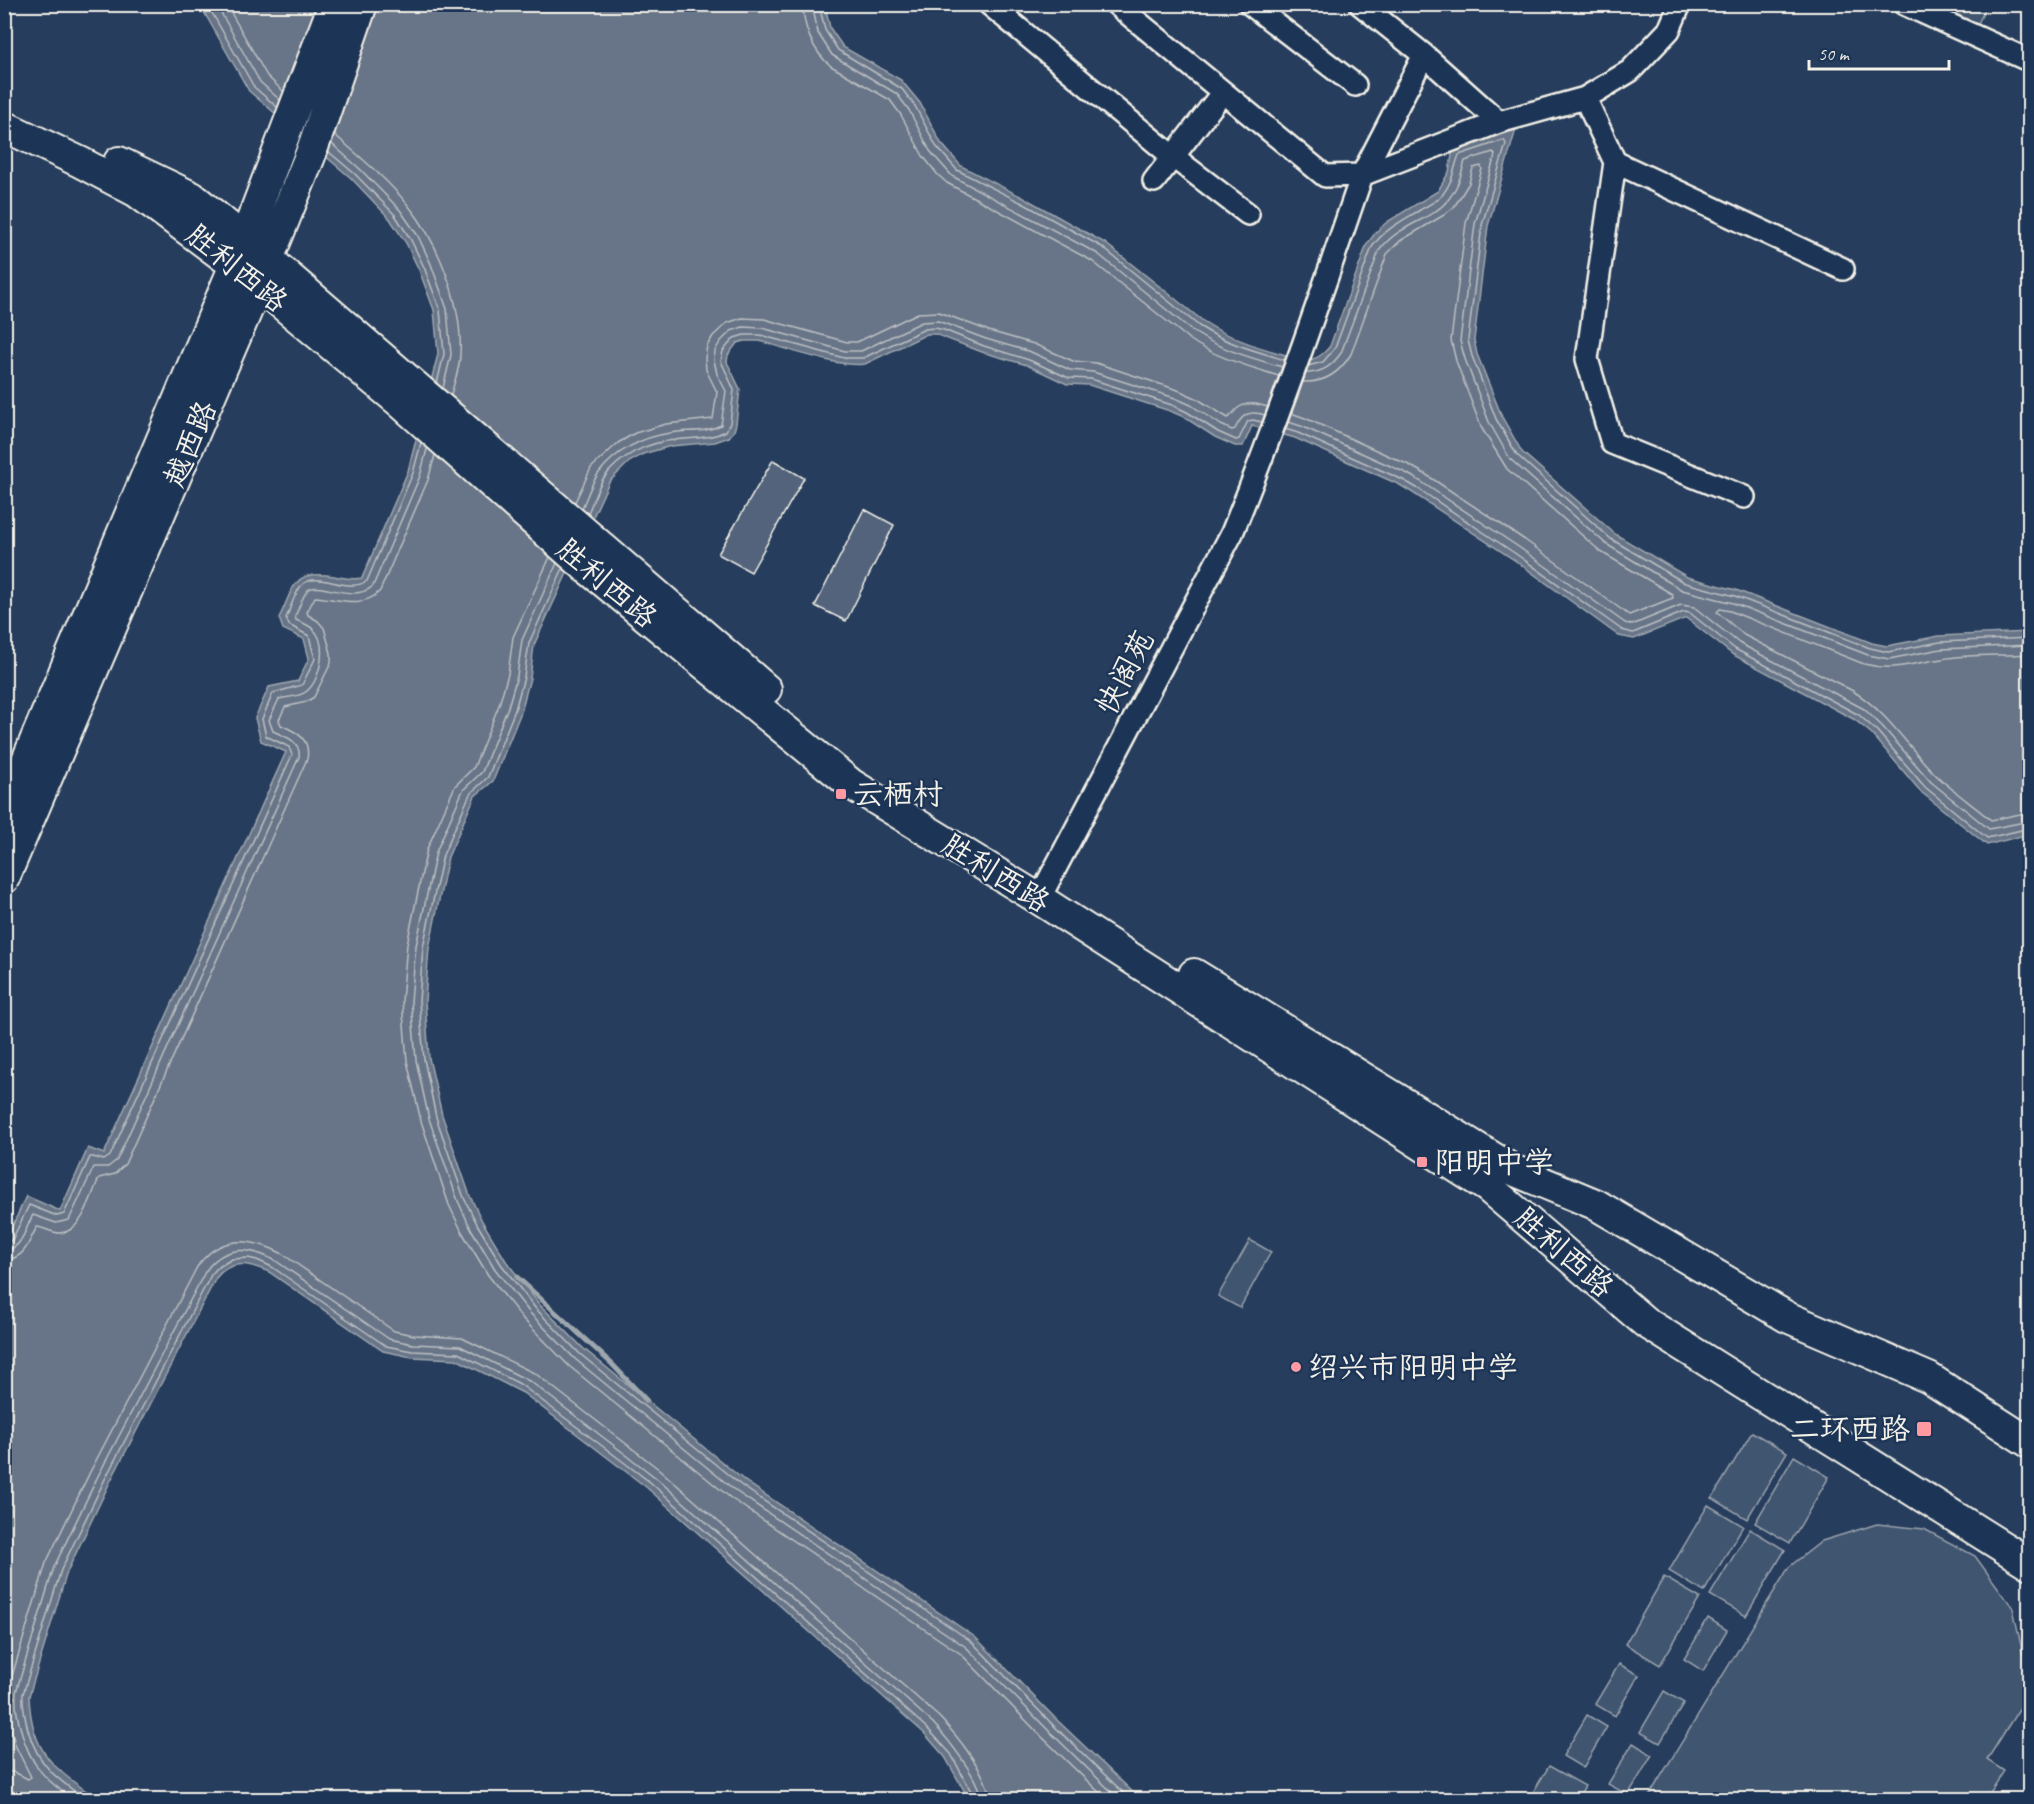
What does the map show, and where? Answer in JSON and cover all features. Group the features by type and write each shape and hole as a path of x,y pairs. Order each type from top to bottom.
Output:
{"main road":[{"name":"越西路","path":"4,815 240,252 334,4"},
{"name":"越西路","path":"4,878 263,271 310,156 362,4"},
{"name":"胜利西路","path":"4,109 192,197 240,252 409,395 593,556 861,770 1489,1188 1645,1322 2030,1564"},
{"name":"胜利西路","path":"4,126 137,192 240,252"},
{"name":"胜利西路","path":"1043,892 1513,1170 1595,1204 1787,1317 1929,1378 2030,1443"}],"street":[{"path":"989,4 1172,156 1248,214"},
{"path":"1116,4 1325,176 1362,175 1498,122 1585,98 1630,71 1669,30 1680,4"},
{"path":"1250,4 1275,12 1355,85"},
{"path":"1360,4 1424,55 1498,122"},
{"path":"1905,4 2030,61"},
{"name":"快阁苑","path":"1043,892 1232,533 1258,470 1308,334 1362,175 1424,55"},
{"path":"1154,181 1223,92"},
{"path":"1585,98 1616,162 1587,359 1612,443 1744,497"},
{"path":"1616,162 1843,269"}],"shaded area":[{"path":"1884,5 1987,5 1969,42"},
{"path":"1250,1240 1271,1252 1240,1308 1218,1296"},
{"path":"1752,1432 1787,1452 1747,1519 1712,1498"},
{"path":"1794,1456 1829,1477 1790,1543 1755,1523"},
{"path":"1708,1505 1743,1526 1704,1592 1669,1571"},
{"path":"1877,1524 1924,1529 1975,1556 2013,1608 2023,1655 2029,1646 2029,1693 1987,1760 2004,1771 1986,1799 1647,1799 1789,1567 1822,1541"},
{"path":"1750,1529 1785,1550 1746,1616 1710,1595"},
{"path":"1664,1577 1700,1598 1660,1665 1625,1644"},
{"path":"1708,1618 1727,1630 1703,1671 1684,1659"},
{"path":"1619,1664 1639,1675 1615,1716 1595,1704"},
{"path":"1664,1691 1684,1703 1660,1743 1640,1732"},
{"path":"1587,1715 1607,1727 1583,1768 1563,1756"},
{"path":"1633,1743 1652,1755 1628,1795 1608,1784"},
{"path":"1549,1766 1585,1786 1577,1799 1529,1799"}],"water":[{"path":"200,5 825,5 830,28 843,47 901,80 920,103 941,143 961,166 1105,243 1215,328 1252,345 1305,360 1319,356 1330,346 1367,244 1376,232 1387,222 1438,191 1449,172 1453,150 1516,129 1488,226 1474,340 1477,354 1502,417 1522,452 1615,534 1687,577 1736,590 1872,643 1887,646 1939,636 2029,632 2029,834 1987,845 1921,792 1872,734 1855,720 1732,654 1686,618 1634,639 1619,636 1513,559 1400,485 1295,438 1252,426 1243,446 1235,446 1170,411 1089,385 1067,384 1027,365 982,352 935,334 927,334 865,364 841,363 812,357 759,341 737,343 728,355 727,362 740,389 736,424 729,437 715,442 671,446 643,454 629,462 609,482 534,645 530,678 521,712 493,781 475,796 448,857 429,948 425,1001 429,1058 442,1115 470,1196 506,1261 540,1305 584,1349 745,1481 975,1637 1140,1799 969,1799 945,1757 924,1733 646,1487 523,1393 456,1359 412,1357 383,1351 269,1272 241,1264 228,1268 216,1278 110,1482 67,1572 29,1696 34,1732 48,1758 69,1778 98,1799 19,1799 5,1793 5,1243 26,1196 60,1211 88,1148 104,1154 286,752 261,741 255,718 269,687 298,681 309,658 304,639 283,629 279,618 292,589 302,578 320,575 362,578 408,471 438,354 434,310 406,243 390,219 351,178 249,91"}],"building":[{"path":"773,460 804,478 751,572 718,554"},
{"path":"864,509 894,525 846,621 815,606"}],"waterway":[{"path":"517,1277 612,1364 647,1401"}],"place":[{"name":"云栖村","path":"841,794"},
{"name":"阳明中学","path":"1422,1162"},
{"name":"绍兴市阳明中学","path":"1296,1367"},
{"name":"二环西路","path":"1924,1429"}]}
